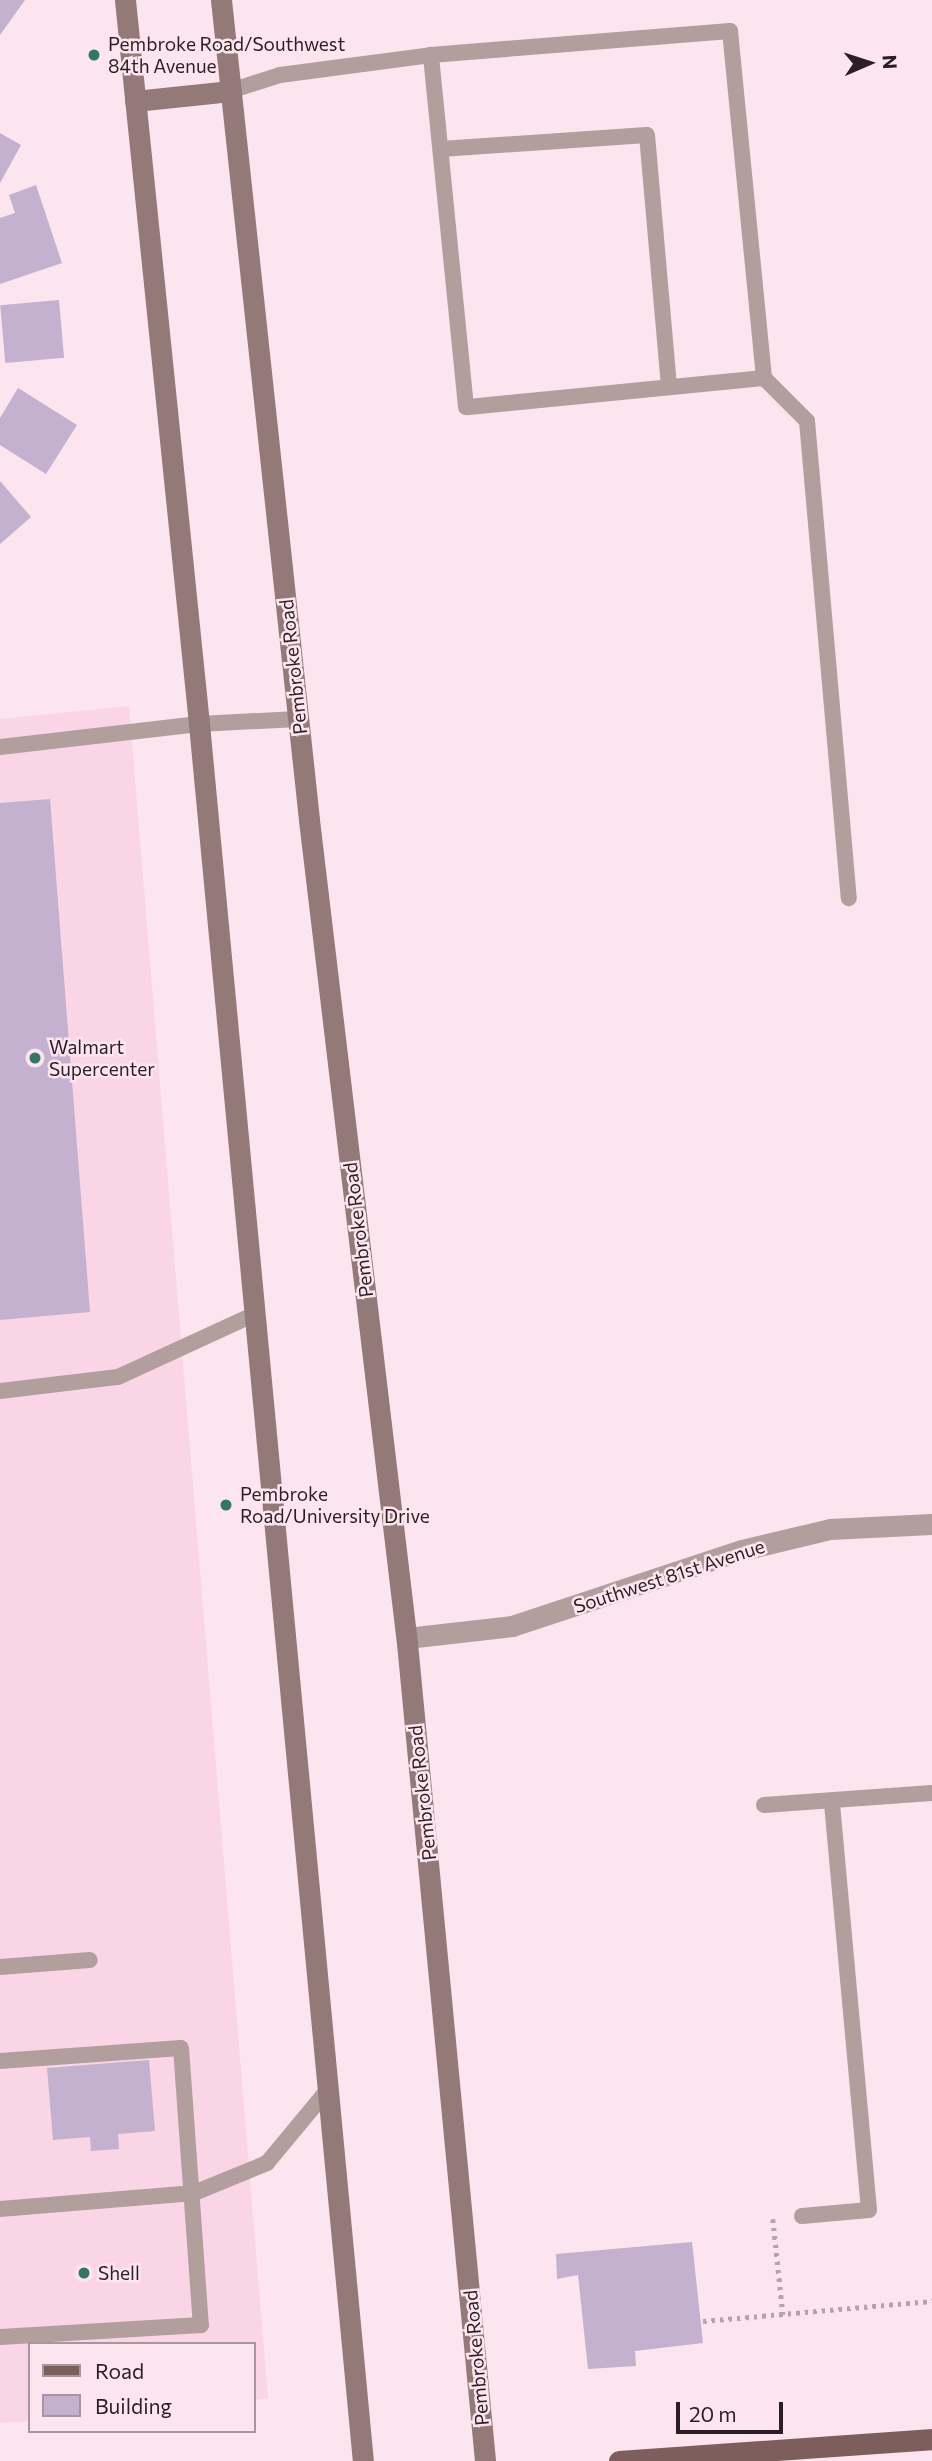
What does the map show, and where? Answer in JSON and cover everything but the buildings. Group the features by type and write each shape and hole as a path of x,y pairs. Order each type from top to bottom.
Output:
{"main road":[{"path":"125,0 199,724 330,2087 363,2461"},
{"name":"Pembroke Road","path":"220,0 299,719 407,1638 485,2461"},
{"path":"135,101 230,91"},
{"path":"619,2461 932,2440"}],"street":[{"name":"Southwest 81st Avenue","path":"407,1638 512,1626 741,1550 830,1529 932,1524"}],"lane":[{"path":"230,91 280,75 431,55 730,31 764,378 807,421 849,898"},
{"path":"431,55 466,407 764,378"},
{"path":"441,149 647,135 669,387"},
{"path":"0,747 199,724 299,719"},
{"path":"0,1391 118,1377 255,1314"},
{"path":"764,1805 932,1793"},
{"path":"802,2216 869,2210 832,1802"},
{"path":"0,1967 90,1960"},
{"path":"0,2061 181,2048 194,2193 201,2325 0,2337"},
{"path":"0,2209 194,2193 267,2163 330,2087"}],"path":[{"path":"773,2220 783,2314"},
{"path":"703,2321 932,2301"}],"shaded area":[{"path":"129,706 268,2398 256,2400 256,2342 28,2342 28,2421 0,2423 0,719"}],"place":[{"name":"Pembroke Road/Southwest 84th Avenue","path":"94,55"},
{"name":"Walmart Supercenter","path":"35,1058"},
{"name":"Pembroke Road/University Drive","path":"226,1505"},
{"name":"Shell","path":"84,2273"}]}
